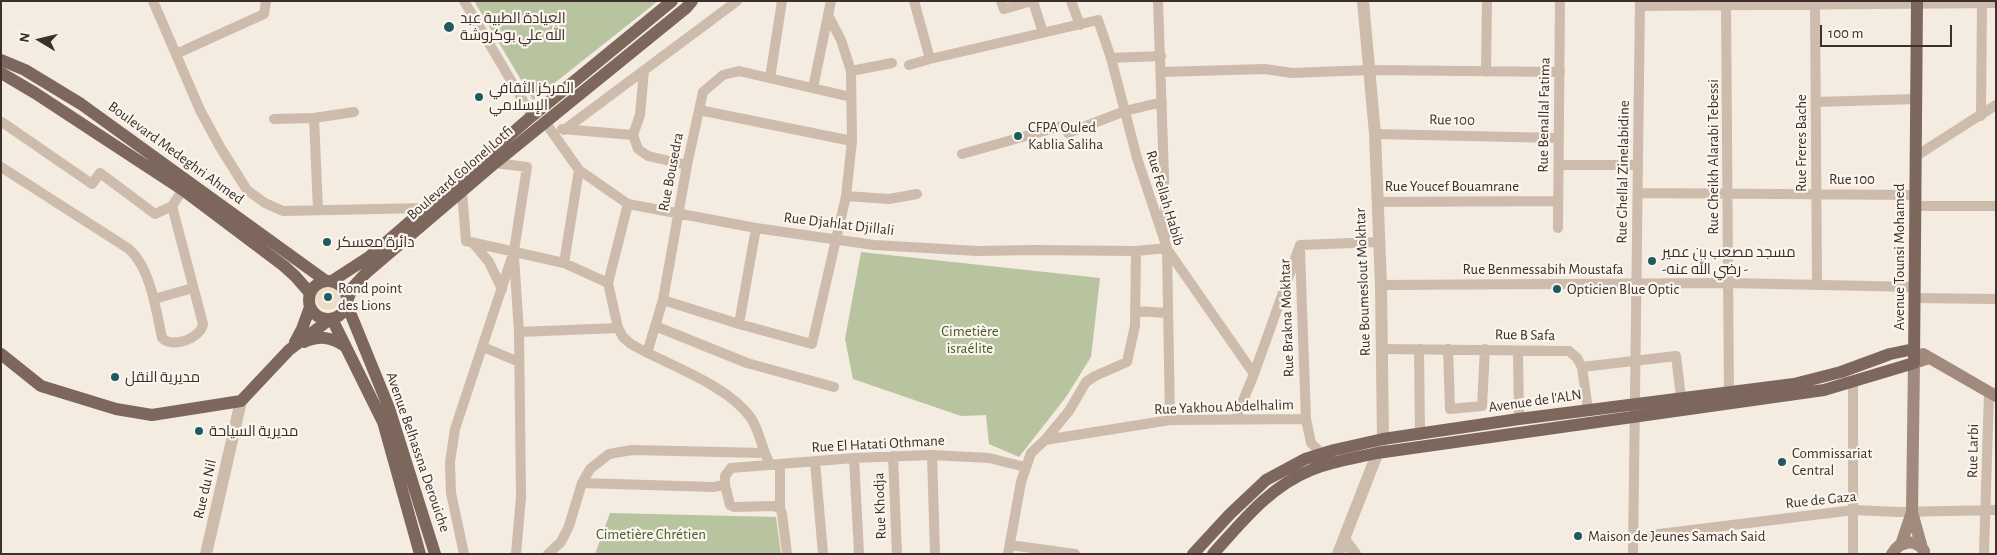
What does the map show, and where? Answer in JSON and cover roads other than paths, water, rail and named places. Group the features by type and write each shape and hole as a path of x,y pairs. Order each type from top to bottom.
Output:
{"main road":[{"name":"Boulevard Colonel Lotfi","path":"329,281 368,257 532,116 672,1"},
{"name":"Boulevard Colonel Lotfi","path":"347,302 352,288 366,273 495,163 548,125 692,1"},
{"name":"Avenue Tounsi Mohamed","path":"1917,2 1912,512 1924,551"},
{"name":"Boulevard Medeghri Ahmed","path":"1,60 25,70 81,104 284,266 310,294"},
{"name":"Boulevard Medeghri Ahmed","path":"1,73 186,186 329,281"},
{"path":"1,354 41,386 116,409 152,415 241,401 289,350 330,320 342,314 347,302 343,288 329,281 317,285 310,294 310,307 302,329 289,350"},
{"name":"Avenue Belhassna Derouiche","path":"347,302 389,408 435,554"},
{"path":"310,307 318,316 330,320"},
{"name":"Avenue Belhassna Derouiche","path":"330,320 383,422 419,553"},
{"path":"289,350 307,341 321,337 334,340 346,348"},
{"path":"1914,349 1992,394"},
{"name":"Avenue de l'ALN","path":"1193,554 1230,514 1266,480 1305,459 1322,454 1383,439 1519,419 1588,410 1635,410 1681,398 1729,398 1840,372 1903,350 1914,349"},
{"path":"1914,363 1929,358"},
{"name":"Avenue de l'ALN","path":"1213,554 1257,506 1291,479 1312,469 1332,463 1635,410 1729,398 1824,390 1914,363"},
{"name":"Avenue Tounsi Mohamed","path":"1894,550 1912,512"},
{"path":"1894,550 1909,542 1924,551"}],"street":[{"path":"153,1 208,125 220,148 247,190 265,203 282,211 425,208"},
{"path":"176,54 264,14 266,1"},
{"path":"464,1 532,116"},
{"path":"564,130 737,1"},
{"path":"782,1 770,78 851,97"},
{"path":"813,88 831,1"},
{"path":"914,1 930,59"},
{"path":"1001,1 1004,9 1033,1 1043,33"},
{"path":"909,65 1080,24 1072,1"},
{"path":"1158,1 1167,248 1254,374"},
{"name":"Rue Boumeslout Mokhtar","path":"1338,554 1383,439 1381,285 1375,134 1363,1"},
{"path":"1486,72 1488,1"},
{"name":"Rue Benallal Fatima","path":"1558,228 1560,1"},
{"path":"1981,116 1982,2"},
{"path":"1640,3 1996,3"},
{"name":"Rue Ghellal Zinelabidine","path":"1633,554 1640,3"},
{"name":"Rue Cheikh Alarabi Tebessi","path":"1726,3 1729,398"},
{"name":"Rue Freres Bache","path":"1815,3 1817,284"},
{"path":"664,300 739,324 812,344 846,196 852,141 851,71 841,40 828,15"},
{"name":"Rue Fellah Habib","path":"1080,24 1098,20 1111,58 1137,158 1167,248 1170,420"},
{"path":"1111,58 1161,56"},
{"path":"851,71 892,63"},
{"path":"1161,72 1265,69 1292,73 1370,70 1560,72"},
{"path":"644,70 640,115 633,135 638,149 648,156 687,166"},
{"name":"Rue Bousedra","path":"647,353 664,300 687,166 703,92 723,75 739,71 770,78"},
{"path":"1816,102 1916,100"},
{"path":"962,154 1065,125 1068,133 1125,111 1162,102"},
{"path":"1916,156 1996,105"},
{"path":"699,110 852,141"},
{"path":"274,120 314,118 354,112"},
{"path":"314,118 318,210"},
{"path":"2,122 92,184 100,173 155,214 172,206 186,186"},
{"path":"548,125 564,130 633,135"},
{"name":"Rue Djahlat Djillali","path":"548,125 579,170 628,204 756,228 874,245 978,251 1136,251 1167,248"},
{"name":"Rue 100","path":"1375,134 1559,138"},
{"path":"464,554 451,493 450,462 455,428 514,251 527,167 495,163"},
{"path":"1559,165 1638,165"},
{"path":"1,167 130,248 139,258 154,299 162,338 166,342 173,344 197,335 202,330 202,324 172,206"},
{"path":"564,263 579,170"},
{"path":"462,192 466,241 564,263 608,283"},
{"name":"Rue 100","path":"1638,193 1816,194 1996,206"},
{"path":"846,196 889,199 917,194"},
{"name":"Rue Youcef Bouamrane","path":"1377,202 1558,201"},
{"path":"628,204 608,283 618,328 623,337 631,344 712,385 741,406 752,420 764,453 775,464 787,554"},
{"path":"739,324 756,228"},
{"path":"1235,420 1254,374 1300,245 1379,242"},
{"path":"473,243 489,262 502,289"},
{"name":"Rue Brakna Mokhtar","path":"1300,245 1306,420"},
{"path":"514,251 519,332 521,497 516,554"},
{"path":"1075,554 1009,550 1025,467 1031,453 1069,411 1086,382 1127,362 1134,335 1136,251"},
{"name":"Rue Benmessabih Moustafa","path":"1381,285 1817,284 1996,299"},
{"path":"154,299 193,288"},
{"path":"1135,311 1168,313"},
{"path":"655,326 747,363 834,387"},
{"path":"519,332 618,328"},
{"path":"483,347 519,362"},
{"name":"Rue B Safa","path":"1382,349 1569,351 1578,358 1582,367"},
{"path":"1419,349 1420,435"},
{"path":"1448,349 1450,409 1482,406 1485,349"},
{"path":"1518,351 1519,419"},
{"path":"1588,410 1582,367 1676,356 1681,398"},
{"path":"1853,382 1853,554"},
{"name":"Rue Larbi","path":"1984,554 1991,511 1992,394"},
{"name":"Rue du Nil","path":"210,552 241,401"},
{"name":"Rue Yakhou Abdelhalim","path":"1044,440 1170,420 1306,420 1311,443 1322,454"},
{"path":"548,554 561,542 569,526 582,483 590,469 609,454 632,450 764,453"},
{"path":"932,455 936,554"},
{"name":"Rue El Hatati Othmane","path":"725,485 725,476 731,468 854,458 932,455 989,458 1025,467"},
{"name":"Rue Khodja","path":"893,456 897,554"},
{"path":"854,458 858,554"},
{"path":"815,462 823,554"},
{"path":"582,483 713,487 725,485 730,505 734,508 773,506 780,508"},
{"name":"Rue de Gaza","path":"1651,535 1854,510 1912,512 1991,511"},
{"path":"1344,539 1355,554"}],"place":[{"name":"العيادة الطبية عبد الله علي بوكروشة","path":"449,27"},
{"name":"المركز الثقافي الإسلامي","path":"479,97"},
{"name":"CFPA Ouled Kablia Saliha","path":"1018,136"},
{"name":"دائرة معسكر","path":"327,242"},
{"name":"مسجد مصعب بن عمير -رضي الله عنه -","path":"1652,261"},
{"name":"Opticien Blue Optic","path":"1557,289"},
{"name":"Rond point des Lions","path":"328,297"},
{"name":"مديرية النقل","path":"115,377"},
{"name":"مديرية السياحة","path":"199,431"},
{"name":"Commissariat Central","path":"1782,462"},
{"name":"Maison de Jeunes Samach Said","path":"1578,536"}],"park label":[{"name":"Cimetière israélite","path":"970,340"},
{"name":"Cimetière Chrétien","path":"651,534"}]}
